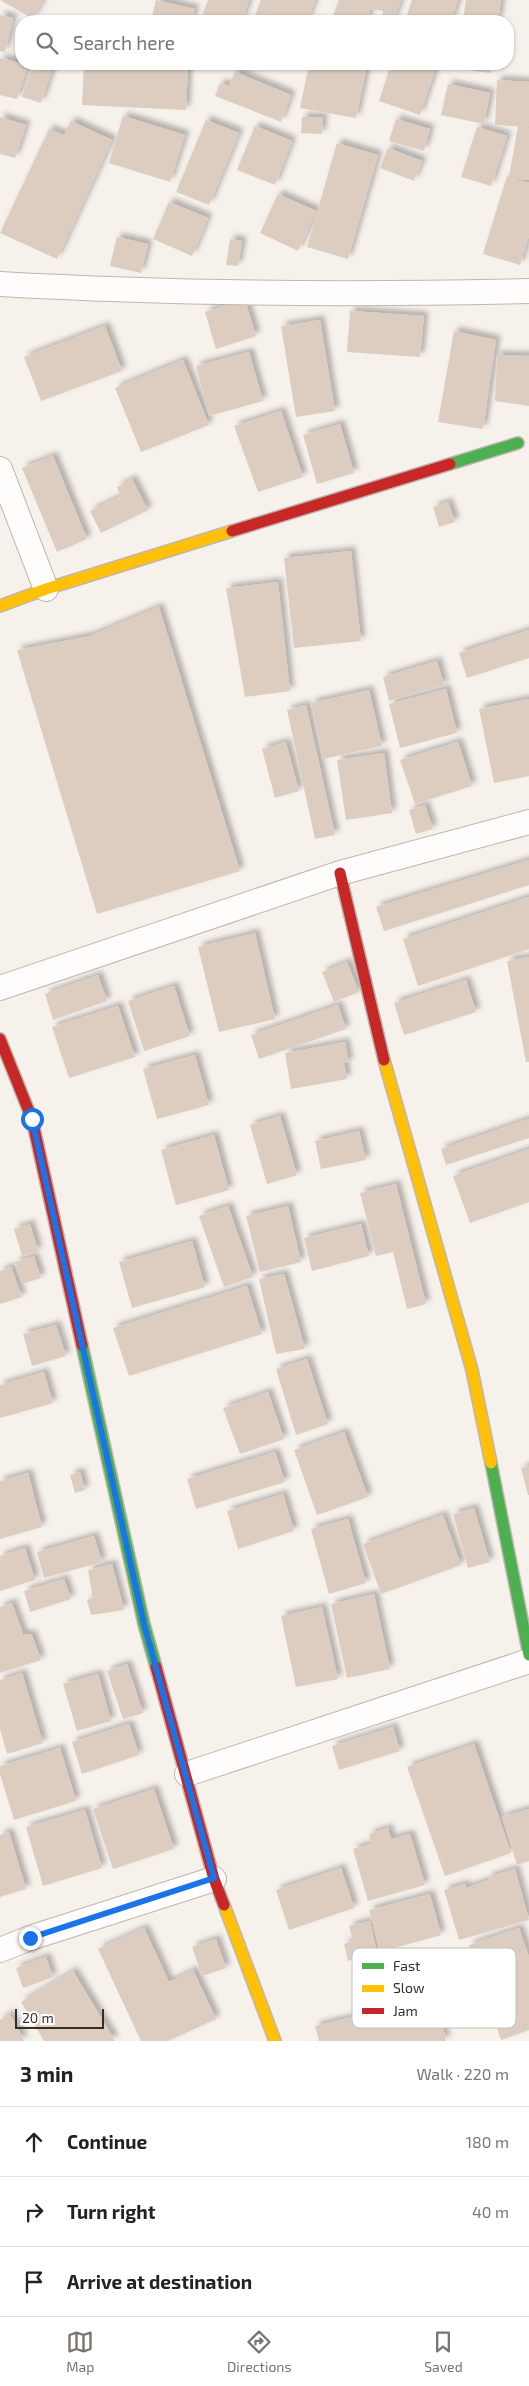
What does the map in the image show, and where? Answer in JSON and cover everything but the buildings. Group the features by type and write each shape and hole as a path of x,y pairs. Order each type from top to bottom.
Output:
{"street":[{"path":"0,284 102,290 358,294 529,291"},
{"path":"0,606 46,589 518,443"},
{"path":"0,469 46,589"},
{"path":"0,988 340,873 529,822"},
{"path":"340,873 392,1088 472,1370 529,1655"},
{"path":"0,1039 32,1119 144,1624 187,1774 214,1878 276,2041"},
{"path":"187,1774 529,1661"},
{"path":"0,1950 214,1878"}],"traffic: fast":[{"path":"450,464 518,443"},
{"path":"82,1345 144,1624 156,1667"},
{"path":"491,1463 529,1655"}],"traffic: slow":[{"path":"0,606 46,589 232,531"},
{"path":"384,1060 472,1370 491,1463"},
{"path":"224,1905 275,2041"}],"traffic: jam":[{"path":"232,531 450,464"},
{"path":"340,873 384,1060"},
{"path":"0,1039 32,1119 82,1345"},
{"path":"156,1667 214,1879 224,1905"}],"route":[{"path":"30,1938 214,1878 187,1774 144,1624 32,1119"}]}
